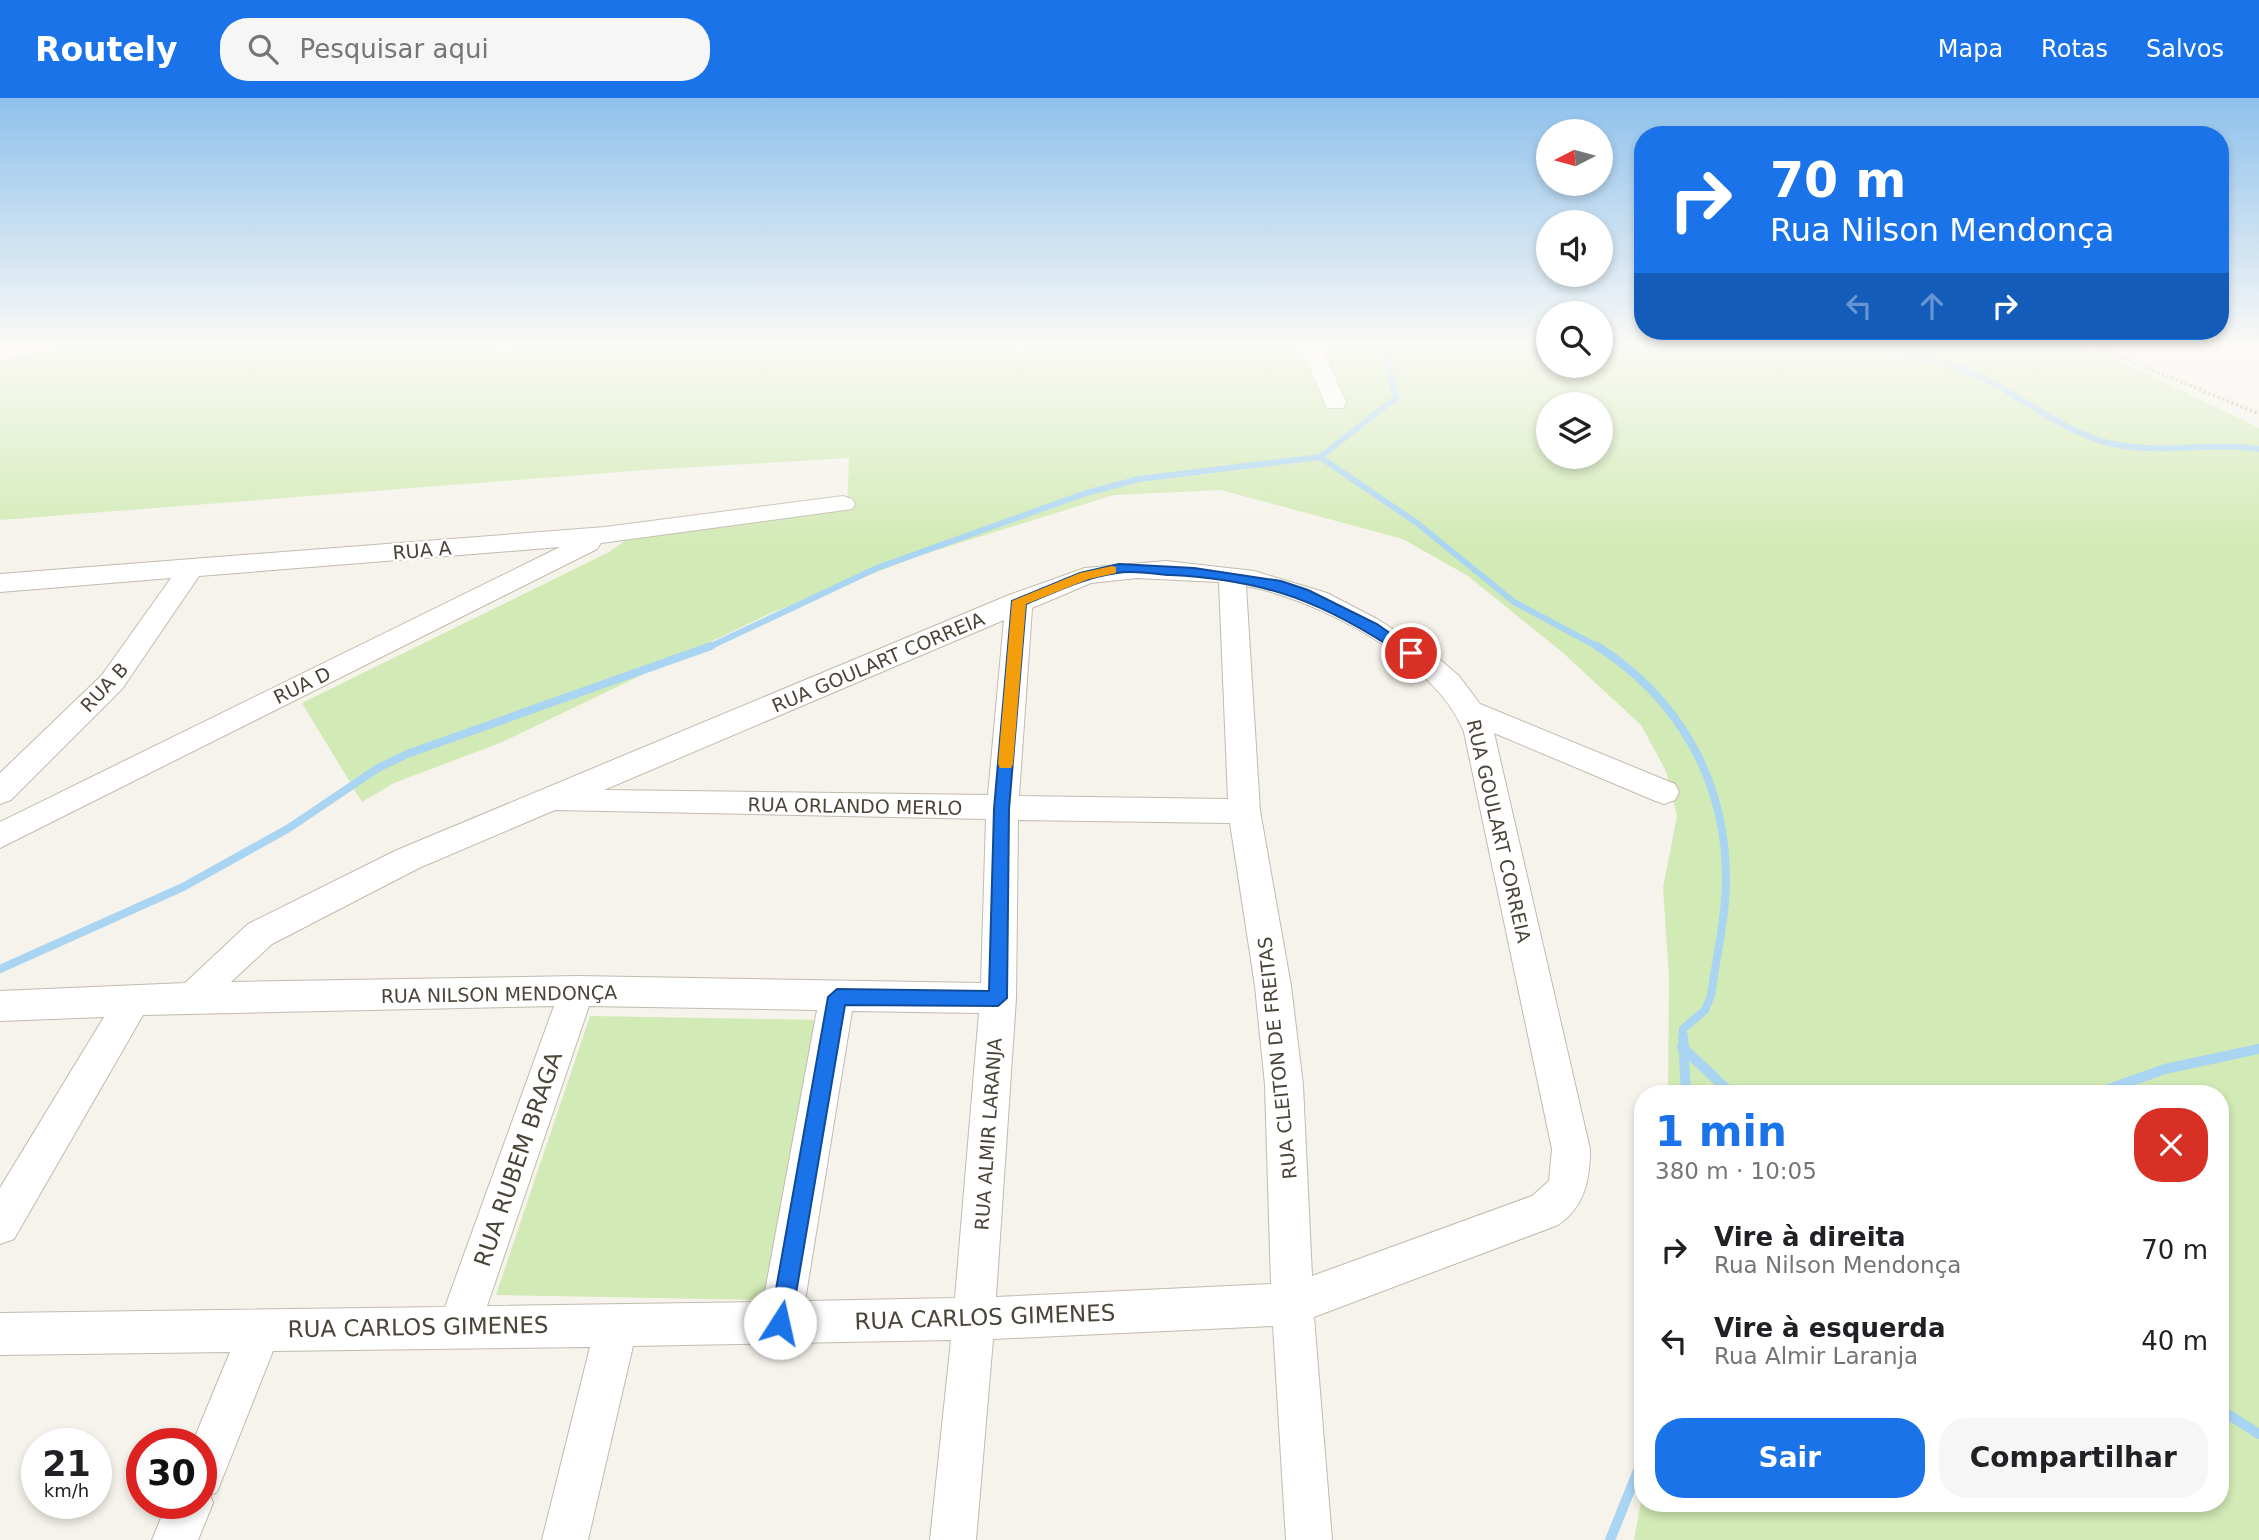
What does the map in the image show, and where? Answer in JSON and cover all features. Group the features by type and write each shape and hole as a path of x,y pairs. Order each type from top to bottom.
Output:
{"street":[{"name":"RUA A","path":"0,583 604,535 843,504"},
{"name":"RUA D","path":"0,836 604,535"},
{"name":"RUA GOULART CORREIA","path":"193,998 237,953 275,926 408,859 551,801 1019,601 1085,576 1119,568 1232,577 1303,593 1372,627 1452,685 1472,712 1571,1149 1567,1191"},
{"name":"RUA B","path":"0,792 112,682 191,569"},
{"name":"RUA CLEITON DE FREITAS","path":"1232,577 1244,811 1273,986 1283,1085 1290,1181 1292,1304 1309,1540"},
{"name":"RUA ALMIR LARANJA","path":"953,1540 974,1319 998,998 1002,809 1019,601"},
{"path":"1472,712 1664,792"},
{"name":"RUA ORLANDO MERLO","path":"551,801 1244,811"},
{"name":"RUA NILSON MENDONÇA","path":"0,1006 193,998 577,991 998,998"},
{"name":"RUA RUBEM BRAGA","path":"459,1326 577,991"},
{"path":"780,1323 837,997"},
{"path":"0,1225 132,1002"},
{"name":"RUA CARLOS GIMENES","path":"0,1334 974,1319 1292,1304 1544,1211 1556,1205 1567,1191"},
{"path":"565,1540 617,1325"},
{"path":"217,1436 260,1330"},
{"path":"175,1540 184,1519"}],"green space":[{"path":"0,413 1536,413 1536,469 1613,469 1613,413 2229,413 2259,428 2259,1540 1634,1540 1639,1512 2229,1512 2229,1085 1668,1085 1669,977 1663,888 1677,816 1666,771 1641,725 1562,652 1468,576 1403,539 1221,490 1114,495 921,555 771,613 500,743 394,783 362,802 302,703 609,552 629,538 847,510 849,458 646,470 0,520"},
{"path":"590,1016 822,1020 767,1300 496,1295"}],"waterway":[{"path":"1320,457 1376,413"},
{"path":"2044,413 2089,437 2124,446 2259,449"},
{"path":"707,648 877,568 1086,493 1139,479 1320,457"},
{"path":"1320,457 1417,523 1514,602 1599,648"},
{"path":"0,969 183,887 289,828 378,768 407,754 711,646"},
{"path":"1599,648 1652,691 1674,717 1707,776 1717,809 1724,843 1726,879 1720,937 1711,996 1705,1010 1683,1029 1683,1036"},
{"path":"1683,1036 1684,1049"},
{"path":"1684,1049 1722,1085"},
{"path":"1684,1049 1686,1085"},
{"path":"2120,1085 2165,1069 2259,1049"},
{"path":"2229,1415 2259,1434"},
{"path":"1610,1540 1634,1480"}],"slow traffic":[{"path":"1005,764 1019,601 1085,576 1112,570"}],"route":[{"path":"780,1323 837,997 998,998 1002,809 1019,601 1085,576 1119,568 1159,569 1232,577 1276,584 1303,593 1372,627 1411,653"}]}
